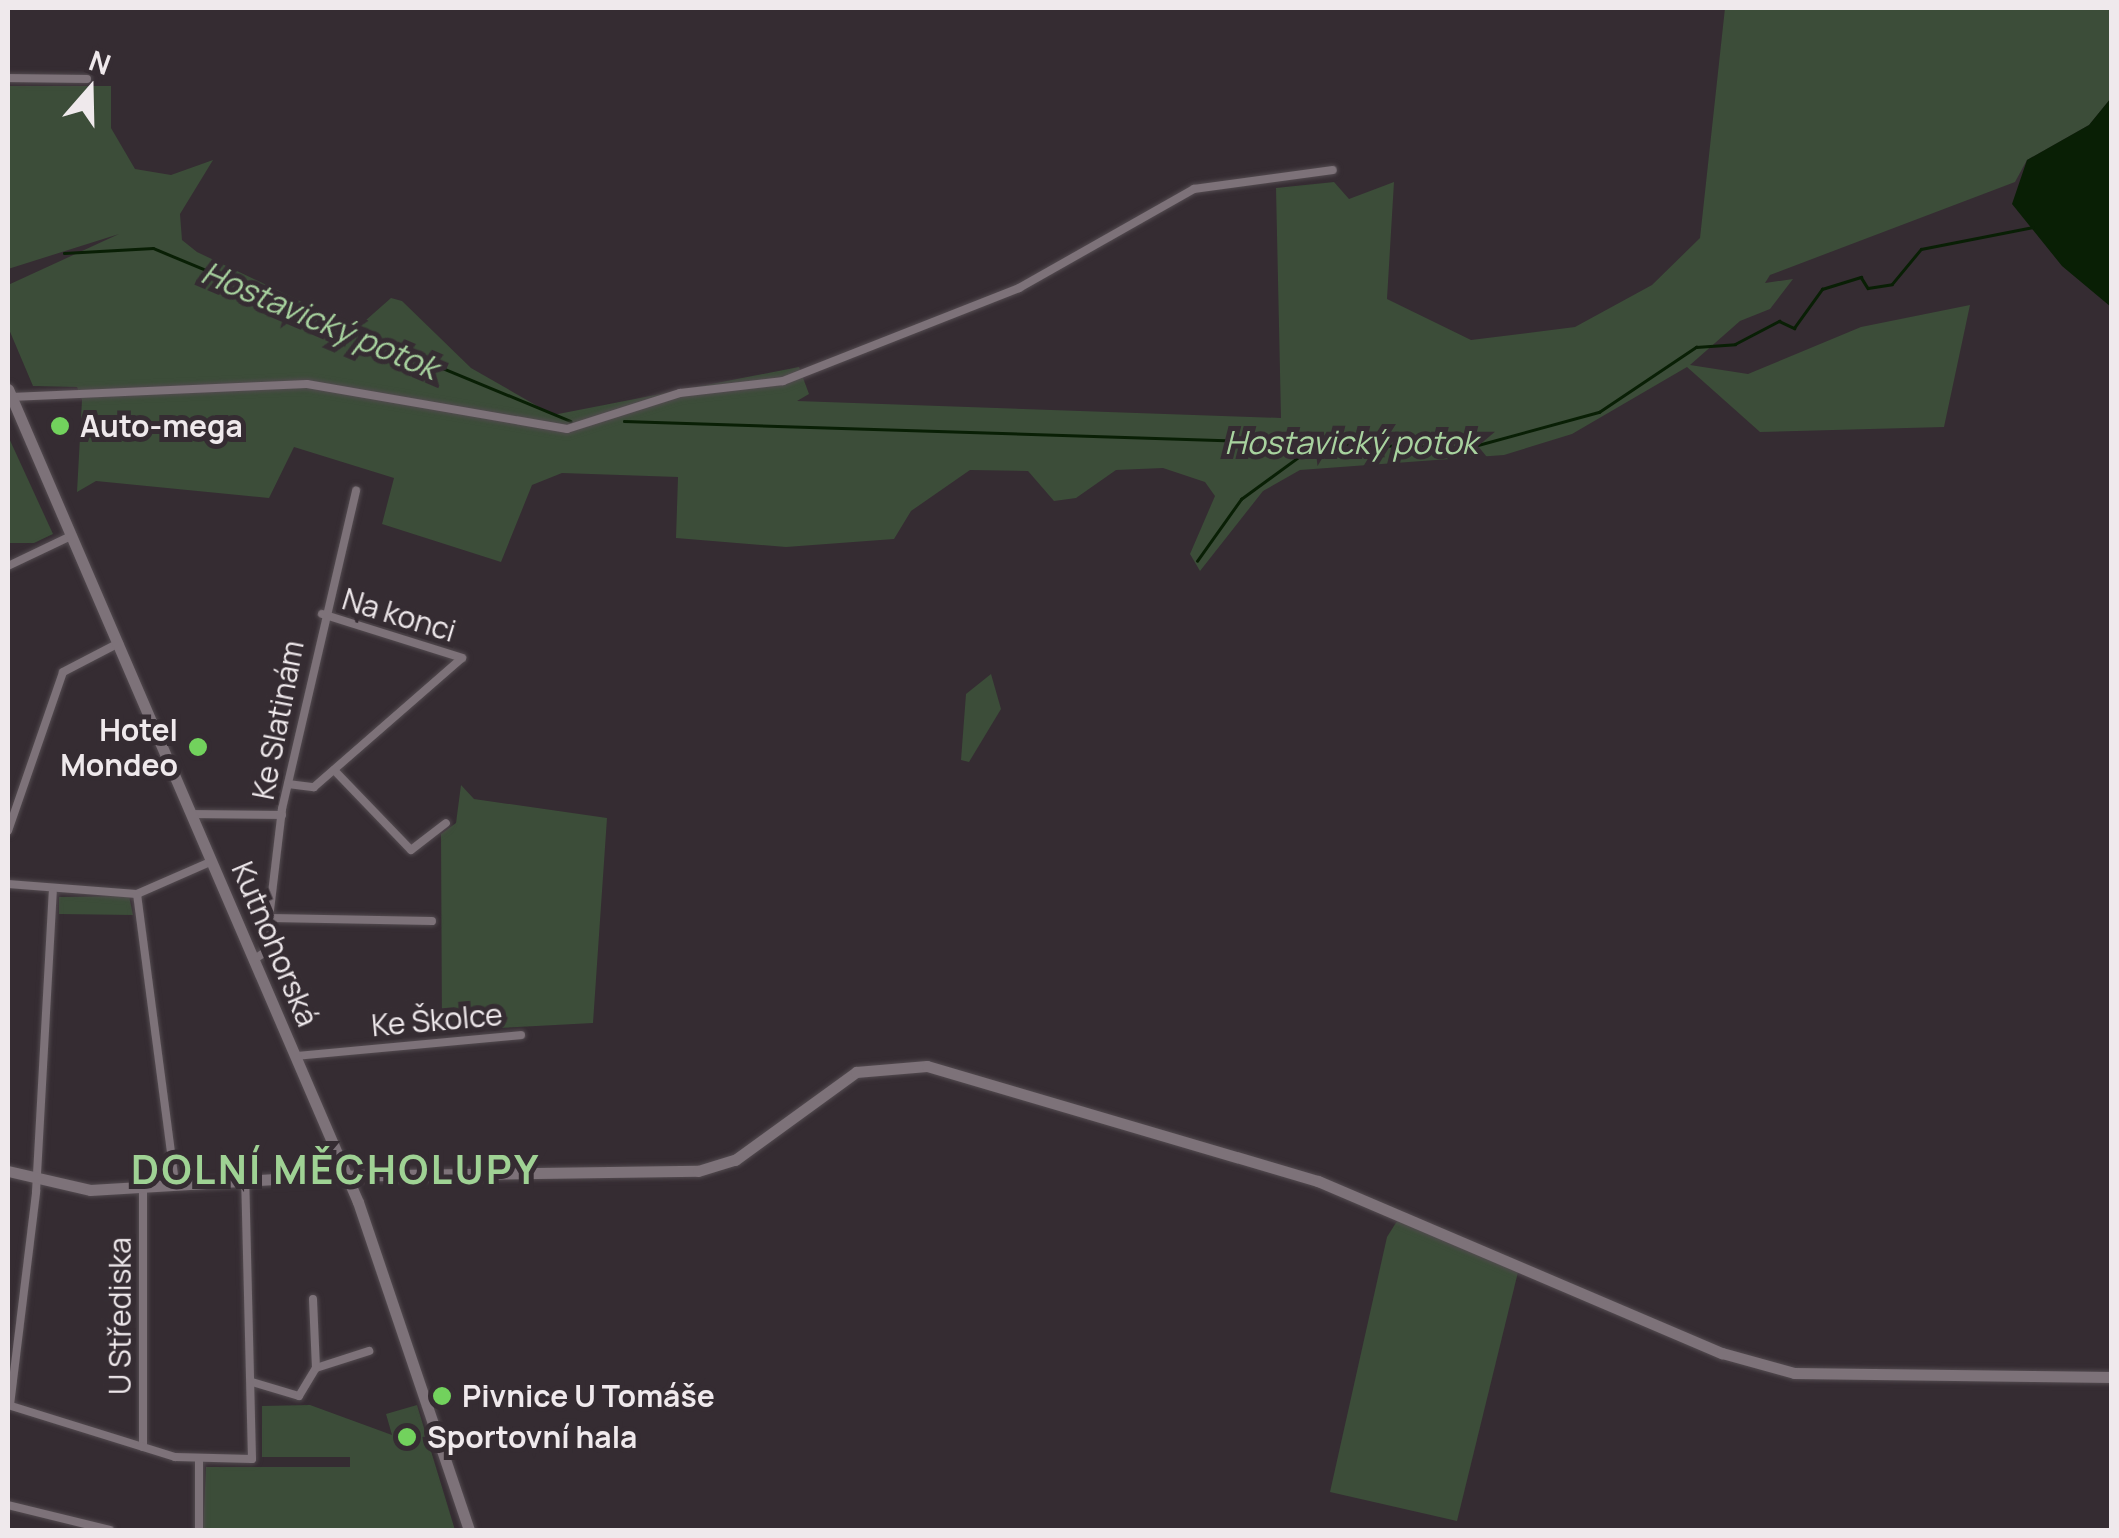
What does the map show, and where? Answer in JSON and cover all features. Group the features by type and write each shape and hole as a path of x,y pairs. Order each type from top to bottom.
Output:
{"street":[{"path":"8,78 87,79"},
{"path":"9,393 307,384 567,428 680,393 783,381 1019,288 1194,189 1333,170"},
{"name":"Kutnohorská","path":"9,393 347,1176 469,1530"},
{"name":"Ke Slatinám","path":"256,959 270,918 282,815 322,614 356,490"},
{"path":"8,566 72,535"},
{"name":"Na konci","path":"322,614 462,658 334,770"},
{"path":"8,830 62,672 118,643"},
{"path":"288,784 314,787 334,770 411,850 446,824"},
{"path":"192,814 282,815"},
{"path":"8,884 53,892 137,894 212,861"},
{"path":"53,892 37,1180 9,1405 143,1447 200,1459 250,1461 252,1382 245,1178"},
{"path":"137,894 175,1181"},
{"path":"270,918 432,922"},
{"name":"Ke Školce","path":"296,1056 522,1035"},
{"path":"8,1171 90,1190 245,1178 624,1172 724,1166 856,1072 927,1066 1318,1180 1722,1354 1794,1373 2112,1377"},
{"name":"U Střediska","path":"142,1185 143,1447"},
{"path":"252,1382 299,1396 316,1368 313,1299"},
{"path":"316,1368 369,1351"},
{"path":"199,1530 200,1459"},
{"path":"8,1505 110,1530"}],"shaded area":[{"path":"1725,8 2111,8 2111,98 2089,125 2027,160 2015,182 1770,275 1765,283 1793,279 1770,309 1740,321 1690,365 1748,374 1861,327 1970,305 1944,427 1760,432 1687,367 1572,434 1504,455 1300,470 1263,491 1200,571 1190,554 1215,496 1205,482 1163,468 1116,470 1076,498 1054,501 1028,471 970,470 911,511 894,539 786,547 676,538 678,477 562,473 532,485 501,562 382,524 394,478 294,447 269,498 96,481 77,492 82,400 77,387 33,386 8,327 8,285 119,234 8,269 8,86 111,86 111,128 135,169 171,175 213,160 180,214 182,240 197,252 357,328 391,298 402,301 471,368 553,415 799,367 809,394 797,401 1281,418 1276,188 1334,182 1349,199 1394,182 1387,299 1471,340 1575,327 1652,285 1700,238"},
{"path":"2111,98 2111,307 2062,266 2012,204 2027,160 2089,125"},
{"path":"8,436 53,534 34,543 8,543"},
{"path":"991,674 1001,709 969,762 961,760 966,694"},
{"path":"461,785 474,799 607,818 593,1023 442,1031 441,834 456,823"},
{"path":"129,896 133,915 59,914 59,897"},
{"path":"1399,1218 1519,1268 1457,1521 1330,1492 1387,1237"},
{"path":"310,1405 392,1435 386,1414 417,1405 455,1530 203,1530 206,1467 350,1467 350,1457 262,1457 262,1406"}],"waterway":[{"name":"Hostavický potok","path":"624,421 1467,448 1599,412 1696,347 1735,344 1779,321 1794,328 1822,289 1861,277 1868,288 1892,284 1921,249 2033,227"},
{"name":"Hostavický potok","path":"64,253 153,248 571,421"},
{"path":"1197,561 1241,499 1311,448"}],"place":[{"name":"Auto-mega","path":"60,426"},
{"name":"Hotel Mondeo","path":"198,747"},
{"name":"Pivnice U Tomáše","path":"442,1396"},
{"name":"Sportovní hala","path":"407,1437"}],"district":[{"name":"DOLNÍ MĚCHOLUPY","path":"336,1169"}]}
